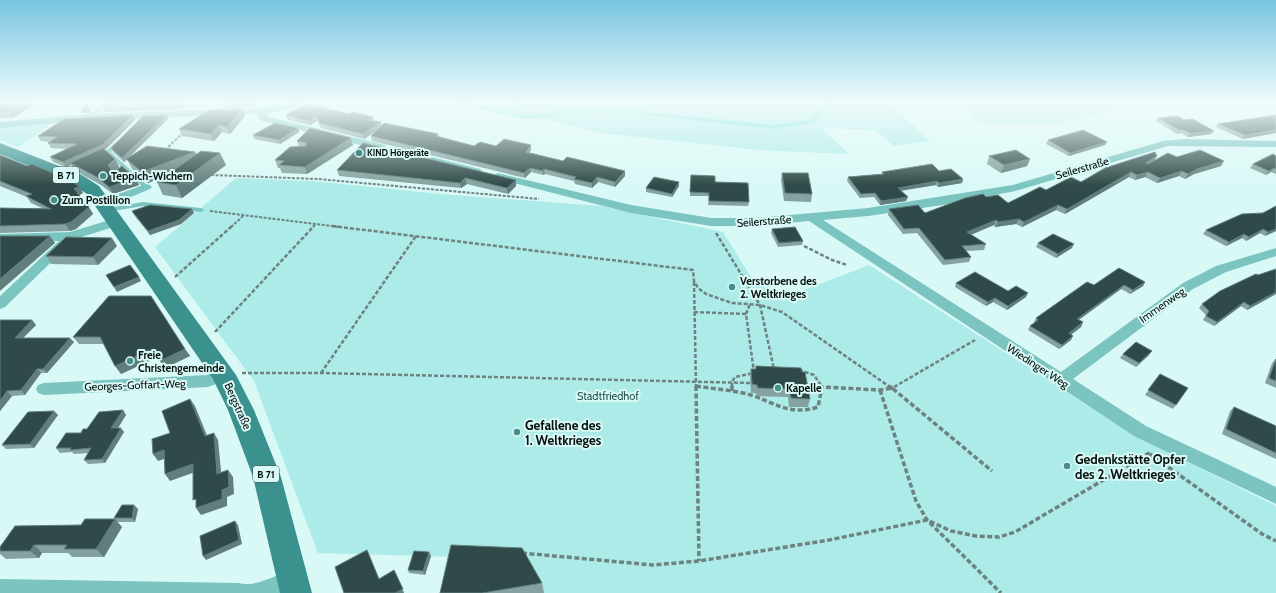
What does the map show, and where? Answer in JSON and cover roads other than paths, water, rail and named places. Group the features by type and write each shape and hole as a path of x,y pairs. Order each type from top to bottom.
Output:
{"main road":[{"name":"Bergstraße","path":"0,148 65,171 87,184 224,375 241,410 268,477 294,586"}],"street":[{"path":"315,131 395,150"},
{"name":"Seilerstraße","path":"425,158 631,209 711,222 756,222 868,212 942,202 1015,188 1166,143 1276,144"},
{"path":"0,304 70,236 146,187"},
{"name":"Wiedinger Weg","path":"811,217 873,256 987,333 1140,431 1276,496"},
{"path":"0,238 44,238 70,236"},
{"name":"Immenweg","path":"1061,380 1188,286 1221,269 1276,252"},
{"name":"Georges-Goffart-Weg","path":"44,388 208,382 224,375"},
{"path":"251,593 294,586"},
{"path":"0,589 37,591 239,593"}],"lane":[{"path":"95,158 108,152 124,136"},
{"path":"108,152 146,187"},
{"path":"108,212 143,204 201,210"}],"place":[{"name":"KIND Hörgeräte","path":"359,153"},
{"name":"Teppich-Wichern","path":"103,176"},
{"name":"Zum Postillion","path":"54,200"},
{"name":"Verstorbene des 2. Weltkrieges","path":"732,287"},
{"name":"Freie Christengemeinde","path":"130,361"},
{"name":"Kapelle","path":"778,388"},
{"name":"Gefallene des 1. Weltkrieges","path":"517,432"},
{"name":"Gedenkstätte Opfer des 2. Weltkrieges","path":"1067,466"}],"park label":[{"name":"Stadtfriedhof","path":"608,396"}]}
